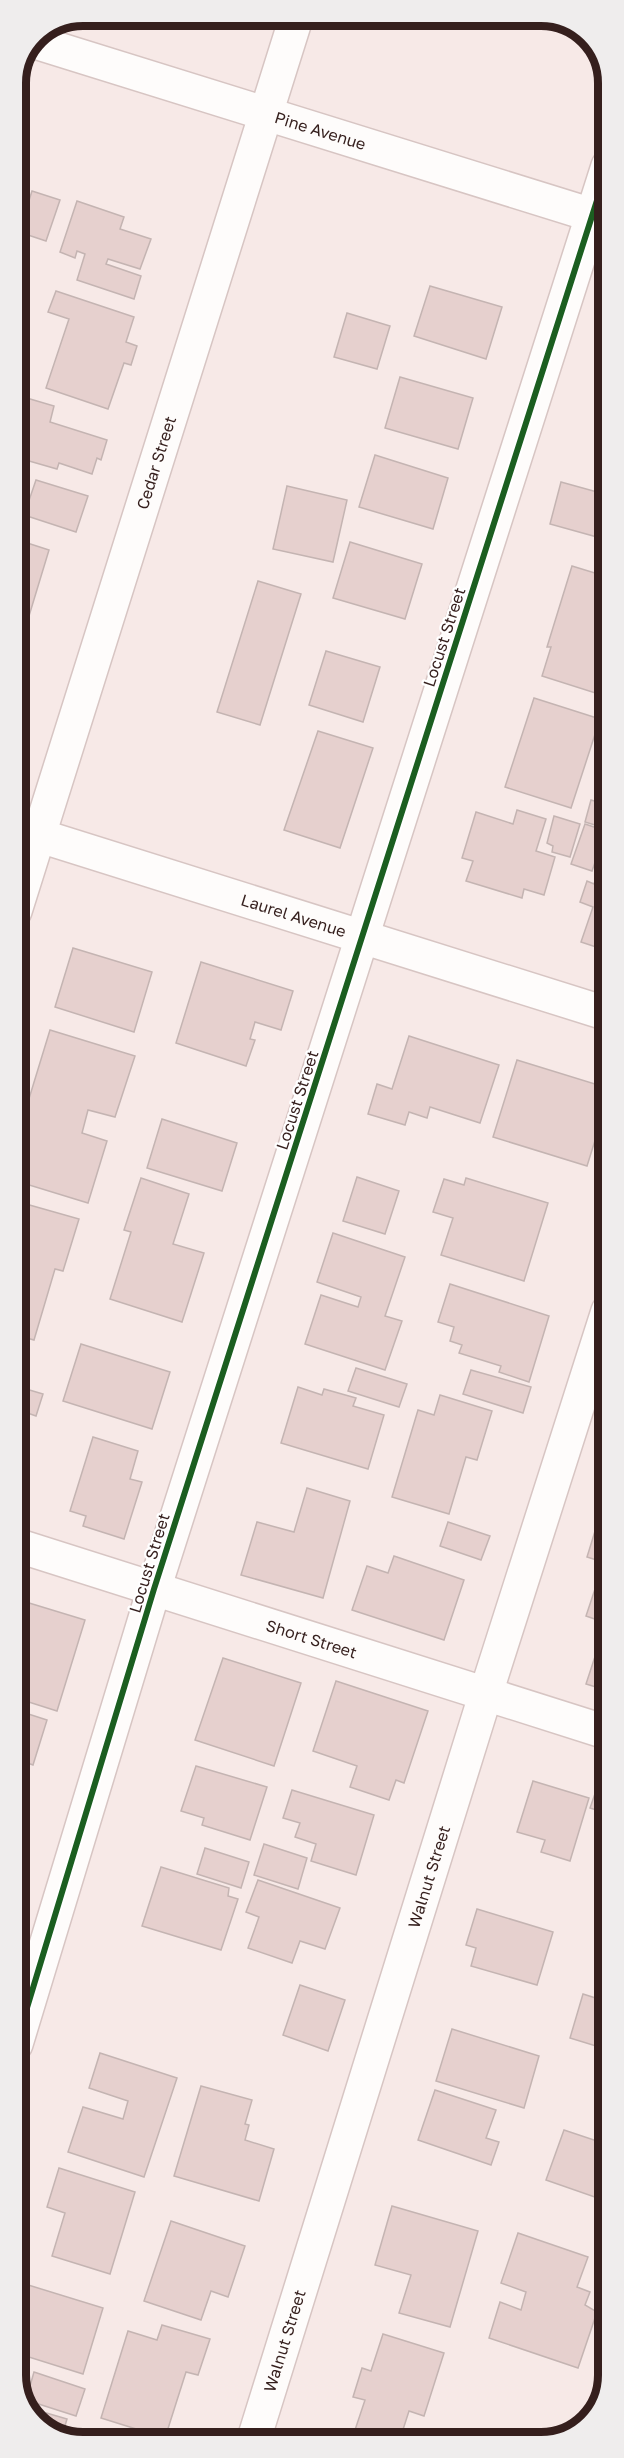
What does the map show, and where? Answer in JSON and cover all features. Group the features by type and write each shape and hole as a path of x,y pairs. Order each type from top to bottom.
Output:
{"street":[{"name":"Cedar Street","path":"28,832 267,114 294,26"},
{"name":"Pine Avenue","path":"41,44 598,217"},
{"name":"Locust Street","path":"26,2011 154,1589 362,936 598,224"},
{"name":"Laurel Avenue","path":"28,832 598,1011"},
{"name":"Walnut Street","path":"256,2432 486,1693 598,1342"},
{"name":"Short Street","path":"26,1548 598,1729"}],"building":[{"path":"32,191 60,200 46,241 26,234 26,210"},
{"path":"77,201 124,217 120,229 151,239 140,269 108,259 106,264 141,276 134,299 77,280 85,254 77,251 75,258 60,252"},
{"path":"430,286 502,307 486,359 414,336"},
{"path":"56,291 134,317 126,342 137,346 131,365 124,363 108,409 46,388 69,319 48,312"},
{"path":"347,313 390,326 377,369 334,357"},
{"path":"400,377 473,398 458,449 385,428"},
{"path":"26,398 54,406 50,422 107,440 101,460 97,458 92,474 59,463 57,469 26,460"},
{"path":"375,455 448,478 433,529 359,507"},
{"path":"36,480 88,496 76,532 26,516"},
{"path":"561,482 598,492 597,537 550,524"},
{"path":"287,486 347,500 333,562 273,549"},
{"path":"350,542 422,564 405,619 333,598"},
{"path":"26,543 49,550 26,626"},
{"path":"572,566 598,574 598,694 542,676 551,647 547,647"},
{"path":"258,581 301,594 260,725 217,712"},
{"path":"326,651 380,667 363,722 309,705"},
{"path":"534,698 598,718 598,725 571,808 505,787"},
{"path":"318,731 373,748 340,848 284,830"},
{"path":"591,800 598,802 598,826 585,822"},
{"path":"517,810 546,819 536,851 555,857 544,895 524,889 522,898 466,881 473,861 462,858 476,812 513,824"},
{"path":"554,816 580,824 570,857 552,852 553,846 547,843"},
{"path":"585,824 598,828 598,854 592,871 571,864"},
{"path":"598,872 598,948 581,942 593,907 580,902 587,881 594,884"},
{"path":"73,948 152,972 134,1032 55,1007"},
{"path":"201,962 293,991 281,1030 255,1022 250,1039 255,1040 246,1066 176,1043"},
{"path":"50,1030 135,1056 115,1117 88,1110 82,1133 107,1141 88,1203 26,1184 26,1108"},
{"path":"409,1036 499,1065 480,1123 430,1107 427,1118 409,1112 405,1125 368,1114 377,1084 392,1089"},
{"path":"517,1060 598,1085 598,1131 587,1166 493,1137"},
{"path":"162,1119 237,1143 222,1191 147,1168"},
{"path":"357,1177 399,1191 385,1234 343,1221"},
{"path":"141,1178 189,1194 173,1244 204,1253 182,1322 110,1299 131,1232 124,1230"},
{"path":"466,1178 548,1203 524,1281 441,1255 453,1218 433,1212 444,1179 464,1185"},
{"path":"26,1204 79,1219 63,1271 55,1269 34,1340 26,1338"},
{"path":"333,1233 405,1257 385,1316 402,1321 385,1370 305,1344 321,1295 358,1307 361,1297 317,1282"},
{"path":"450,1284 549,1316 529,1382 499,1372 501,1366 459,1353 462,1345 450,1341 454,1327 438,1322"},
{"path":"81,1344 170,1372 152,1429 63,1401"},
{"path":"356,1368 407,1384 399,1407 348,1391"},
{"path":"471,1370 531,1387 523,1413 463,1394"},
{"path":"298,1387 322,1395 324,1389 356,1398 353,1406 384,1415 368,1469 281,1443"},
{"path":"26,1389 43,1394 36,1416 26,1412"},
{"path":"440,1395 492,1411 477,1460 466,1457 449,1514 392,1497 418,1410 434,1415"},
{"path":"93,1437 138,1451 130,1479 142,1482 124,1539 83,1526 86,1516 70,1511"},
{"path":"307,1488 350,1501 323,1598 241,1575 257,1522 294,1532"},
{"path":"598,1521 598,1560 587,1557"},
{"path":"448,1522 490,1536 481,1560 440,1546"},
{"path":"394,1556 464,1580 444,1640 352,1610 367,1566 388,1573"},
{"path":"595,1589 598,1590 598,1620 586,1616"},
{"path":"26,1602 85,1620 57,1711 26,1701"},
{"path":"598,1647 598,1688 586,1684"},
{"path":"223,1658 301,1683 274,1766 195,1740"},
{"path":"336,1681 428,1711 404,1783 396,1780 389,1800 350,1787 357,1766 313,1751"},
{"path":"26,1713 47,1720 33,1765 26,1762"},
{"path":"196,1766 267,1787 250,1840 202,1825 204,1818 181,1811"},
{"path":"533,1781 589,1798 570,1861 541,1852 545,1840 517,1832"},
{"path":"598,1785 598,1811 590,1808"},
{"path":"292,1790 374,1815 356,1875 311,1861 316,1844 295,1837 300,1823 283,1818"},
{"path":"264,1844 307,1858 298,1889 254,1875"},
{"path":"205,1848 249,1862 241,1888 197,1874"},
{"path":"161,1867 229,1888 228,1896 238,1899 221,1950 142,1926"},
{"path":"258,1880 340,1908 325,1949 300,1941 292,1963 248,1948 259,1917 246,1912"},
{"path":"477,1909 553,1932 537,1985 471,1966 476,1948 466,1945"},
{"path":"300,1985 345,2000 328,2051 283,2035"},
{"path":"583,1994 598,1999 598,2047 570,2038"},
{"path":"452,2029 539,2056 524,2108 436,2081"},
{"path":"100,2053 177,2078 144,2177 68,2152 83,2107 123,2119 128,2101 89,2088"},
{"path":"201,2086 252,2100 245,2124 249,2125 245,2140 274,2149 259,2201 174,2176"},
{"path":"435,2090 496,2110 486,2138 499,2142 491,2165 418,2140"},
{"path":"564,2130 598,2141 598,2198 546,2180"},
{"path":"59,2168 135,2192 110,2274 52,2256 65,2213 47,2207"},
{"path":"392,2206 478,2231 450,2327 399,2313 411,2275 375,2265"},
{"path":"171,2221 245,2246 228,2297 211,2291 201,2320 144,2301"},
{"path":"518,2233 588,2257 577,2287 590,2292 585,2305 597,2312 578,2368 489,2338 500,2302 521,2310 526,2292 501,2283"},
{"path":"26,2284 103,2308 83,2374 26,2356"},
{"path":"162,2325 210,2339 198,2375 186,2372 167,2432 146,2432 101,2418 128,2331 157,2340"},
{"path":"383,2334 444,2353 424,2416 409,2411 402,2432 354,2432 365,2400 353,2397 362,2368 371,2371"},
{"path":"34,2372 85,2389 76,2416 32,2402 28,2391"},
{"path":"37,2410 67,2419 64,2429 51,2423"}],"cycle path":[{"path":"26,2011 154,1589 598,197"}]}
